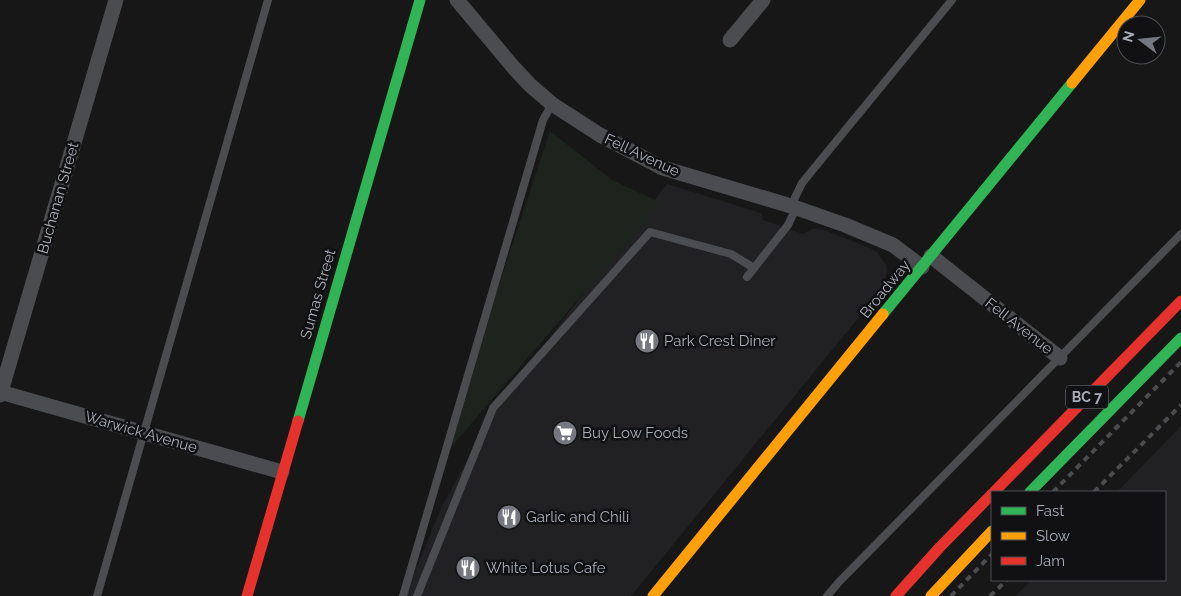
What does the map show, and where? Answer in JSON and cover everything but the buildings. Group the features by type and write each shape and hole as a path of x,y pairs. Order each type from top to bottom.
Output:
{"street":[{"name":"Buchanan Street","path":"0,393 116,0"},
{"name":"Sumas Street","path":"247,596 420,0"},
{"name":"Fell Avenue","path":"457,0 514,68 552,104 600,135 663,168 794,207 845,225 893,246 926,262 1060,358"},
{"path":"730,40 763,0"},
{"name":"Broadway","path":"653,596 1140,0"},
{"name":"BC 7","path":"995,491 1181,301"},
{"name":"BC 7","path":"1031,491 1181,338"},
{"name":"Warwick Avenue","path":"0,393 282,472"},
{"name":"BC 7","path":"896,596 940,547 991,495"},
{"path":"932,596 991,532"}],"lane":[{"path":"98,596 143,432 268,0"},
{"path":"747,277 788,225 802,183 952,0"},
{"path":"403,596 542,125 552,104"},
{"path":"417,596 493,408 650,232 731,254 754,268"},
{"path":"827,596 1181,234"}],"shaded area":[{"path":"550,131 612,180 661,203 446,453 458,408"},
{"path":"667,184 761,213 763,220 803,234 812,229 819,228 870,248 877,252 886,265 887,272 882,289 631,596 405,596 442,506 496,408"},
{"path":"1181,426 1181,596 1016,596 1030,581 1166,581 1166,491 1118,491"}],"railway":[{"path":"1054,491 1181,362"},
{"path":"1095,491 1181,405"},
{"path":"951,596 991,555"},
{"path":"990,596 1006,581"}],"traffic: fast":[{"path":"298,421 420,0"},
{"path":"883,314 1072,83"},
{"path":"1031,491 1181,338"}],"traffic: slow":[{"path":"1072,83 1140,0"},
{"path":"653,596 883,314"},
{"path":"931,596 991,532"}],"traffic: jam":[{"path":"995,491 1181,301"},
{"path":"247,596 298,421"},
{"path":"896,596 940,547 991,495"}],"place":[{"name":"Park Crest Diner","path":"647,341"},
{"name":"Buy Low Foods","path":"565,433"},
{"name":"Garlic and Chili","path":"509,517"},
{"name":"White Lotus Cafe","path":"468,568"}]}
